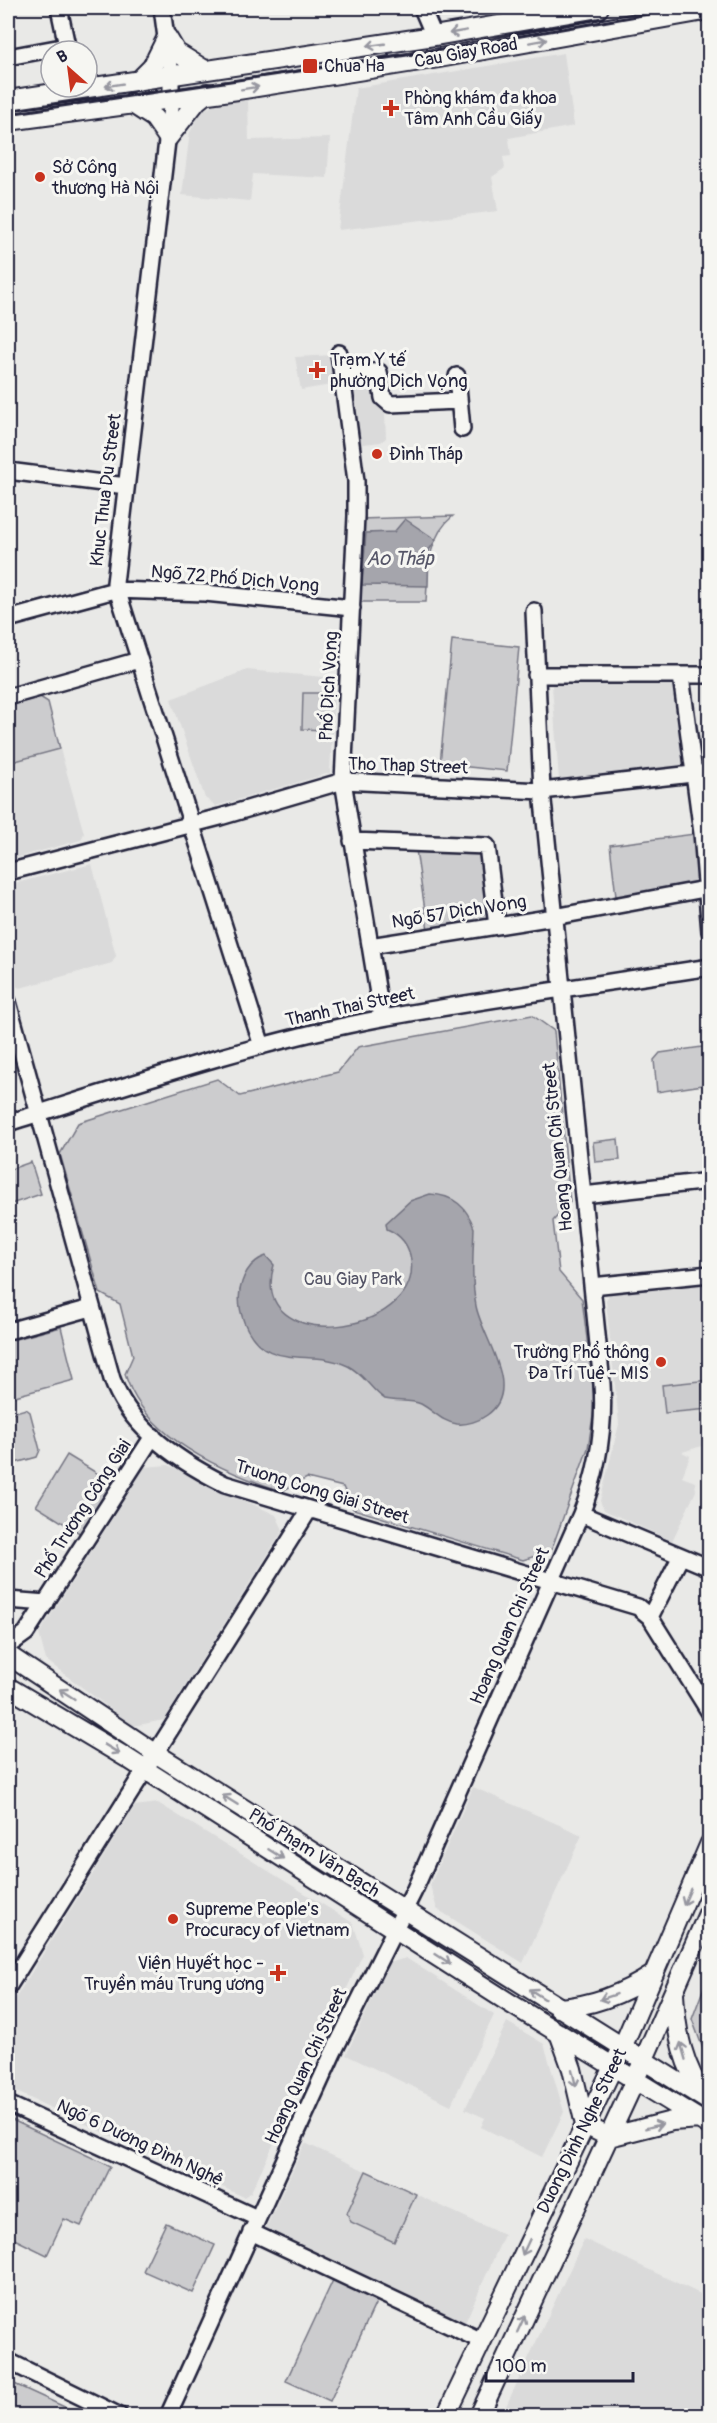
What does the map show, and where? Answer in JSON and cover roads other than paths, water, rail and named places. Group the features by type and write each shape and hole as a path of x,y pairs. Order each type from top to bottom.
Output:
{"main road":[{"name":"Cau Giay Road","path":"8,100 434,36 560,11 599,8"},
{"path":"606,8 610,28"},
{"name":"Cau Giay Road","path":"8,121 439,58 710,10"},
{"path":"166,37 176,52 205,70"},
{"path":"138,81 152,67 166,37"},
{"path":"131,103 154,118 168,138 197,101 207,93"},
{"name":"Phố Phạm Văn Bạch","path":"8,1654 155,1753 706,2100"},
{"path":"10,1688 26,1668"},
{"name":"Phố Phạm Văn Bạch","path":"10,1688 634,2081 701,2120"},
{"name":"Duong Dinh Nghe Street","path":"446,2415 622,2048 710,1843"},
{"name":"Duong Dinh Nghe Street","path":"479,2415 609,2137 710,1910"},
{"path":"646,1992 671,1997 683,2052 696,2085 706,2100 701,2120 672,2121 609,2137 585,2125 572,2069 555,2030 561,2009 625,1991 654,1974"}],"street":[{"path":"8,57 67,46 59,8"},
{"name":"Khuc Thua Du Street","path":"162,8 171,75 168,138 115,590 262,1046"},
{"path":"422,8 434,36"},
{"name":"Phố Dịch Vọng","path":"339,353 356,481 343,782 382,1018"},
{"path":"342,371 379,372 383,398 390,404 458,401"},
{"path":"457,376 462,429"},
{"path":"8,471 126,486"},
{"name":"Ngõ 72 Phố Dịch Vọng","path":"8,619 115,590 205,593 352,608"},
{"name":"Hoang Quan Chi Street","path":"168,2415 254,2225 404,1910 581,1514 599,1460 603,1424 602,1384 542,790 534,611"},
{"path":"8,697 139,660"},
{"path":"536,675 710,675"},
{"path":"681,676 705,860 710,933"},
{"name":"Tho Thap Street","path":"8,872 343,782 542,790 710,772"},
{"path":"352,841 487,846 497,926"},
{"name":"Ngõ 57 Dịch Vọng","path":"370,946 554,917 707,889"},
{"name":"Thanh Thai Street","path":"8,1123 262,1046 382,1018 710,967"},
{"name":"Truong Cong Giai Street","path":"8,1002 91,1308 120,1398 130,1414 153,1436 189,1464 225,1484 638,1607 650,1617 710,1713"},
{"path":"583,1195 710,1181"},
{"path":"592,1286 710,1274"},
{"path":"8,1331 91,1308"},
{"name":"Phố Trương Công Giai","path":"8,1647 26,1633 153,1436"},
{"path":"8,1987 309,1510"},
{"path":"581,1514 710,1568"},
{"path":"650,1617 681,1556"},
{"name":"Phố Trương Công Giai","path":"8,1600 46,1603"},
{"name":"Ngõ 6 Dương Đình Nghệ","path":"8,2104 482,2341"},
{"path":"8,2361 120,2415"}],"water":[{"name":"Ao Tháp","path":"405,519 436,540 429,550 428,586 362,585 366,533 394,532"},
{"path":"430,1194 453,1200 468,1214 474,1228 474,1296 480,1319 498,1363 501,1378 502,1392 497,1404 484,1417 465,1424 447,1421 417,1402 385,1399 359,1373 348,1366 319,1358 276,1354 264,1348 253,1338 244,1322 240,1307 239,1297 246,1273 254,1263 266,1256 274,1265 273,1294 286,1314 308,1324 336,1326 365,1320 390,1306 407,1286 411,1260 404,1242 387,1229 386,1223 410,1201"}],"railway":[{"path":"8,114 441,50 683,8"}],"place":[{"name":"Chua Ha","path":"310,66"},
{"name":"Phòng khám đa khoa Tâm Anh Cầu Giấy","path":"391,108"},
{"name":"Sở Công thương Hà Nội","path":"40,177"},
{"name":"Trạm Y tế phường Dịch Vọng","path":"317,370"},
{"name":"Đình Tháp","path":"377,454"},
{"name":"Trường Phổ thông Đa Trí Tuệ - MIS","path":"661,1362"},
{"name":"Supreme People's Procuracy of Vietnam","path":"173,1919"},
{"name":"Viện Huyết học - Truyền máu Trung ương","path":"278,1973"}],"park label":[{"name":"Cau Giay Park","path":"353,1279"}]}
